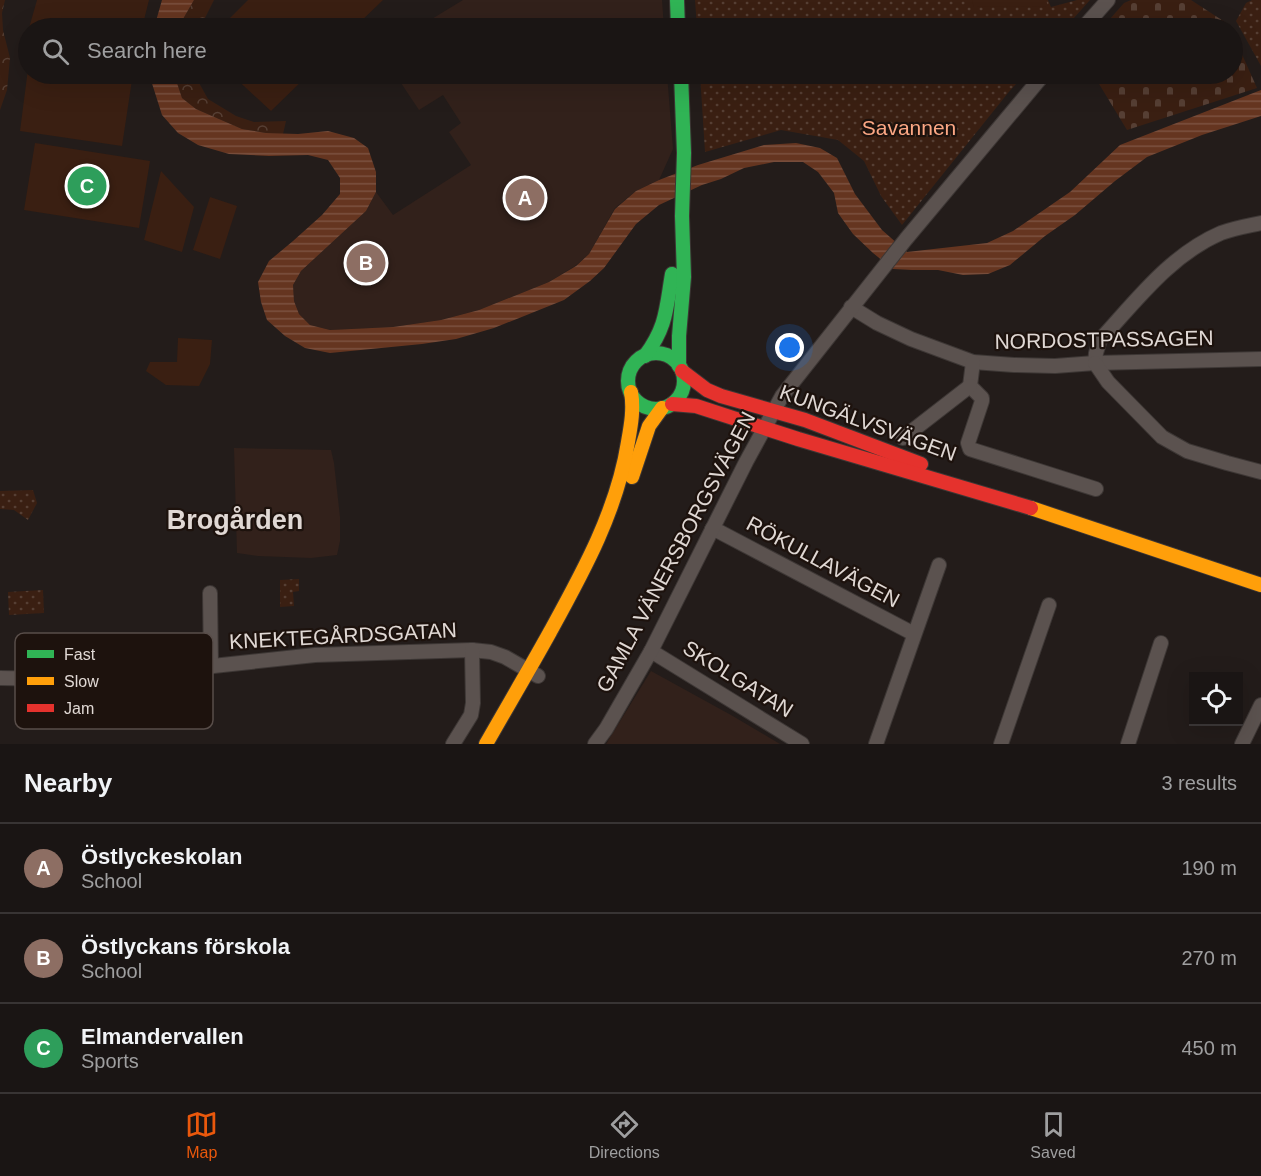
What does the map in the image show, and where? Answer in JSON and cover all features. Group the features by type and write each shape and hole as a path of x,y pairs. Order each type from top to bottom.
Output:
{"main road":[{"path":"676,0 677,18"},
{"path":"486,744 533,674 602,559 627,496 649,426 667,406 677,399 684,386 679,336 684,277 681,84"},
{"path":"645,356 662,331 666,317 682,216"},
{"path":"500,744 557,619 588,561 608,513 623,470 629,441 633,403 628,379 630,372 638,360 655,353 673,359 681,368"},
{"name":"KUNGÄLVSVÄGEN","path":"681,368 707,390 721,396 805,420 1043,511 1261,585"},
{"path":"631,392 644,406 656,409 667,406"},
{"name":"KUNGÄLVSVÄGEN","path":"667,406 696,406 765,429 1043,511"}],"street":[{"path":"1092,18 1108,0"},
{"name":"GAMLA VÄNERSBORGSVÄGEN","path":"596,744 651,651 782,396 906,239 1036,84"},
{"path":"1261,223 1220,234 1193,248 1161,274 1100,340 1095,363 1108,382 1162,437 1187,451 1261,472"},
{"name":"NORDOSTPASSAGEN","path":"851,307 877,323 911,339 973,362 1034,365 1261,359"},
{"path":"903,438 970,386 973,362"},
{"path":"970,386 982,398 968,442 970,449 1095,489"},
{"name":"RÖKULLAVÄGEN","path":"712,529 914,634"},
{"path":"876,744 939,565"},
{"path":"210,593 211,633"},
{"path":"1001,744 1049,605"},
{"path":"1128,744 1161,643"},
{"path":"453,744 471,715 473,703 472,650"},
{"name":"KNEKTEGÅRDSGATAN","path":"213,666 315,655 472,650 491,652 505,657 533,674"},
{"name":"SKOLGATAN","path":"651,651 801,744"},
{"name":"KNEKTEGÅRDSGATAN","path":"0,678 15,678"},
{"path":"1242,744 1261,705"}],"shaded area":[{"path":"162,0 194,0 184,18 157,18"},
{"path":"463,0 662,0 663,18 433,18"},
{"path":"152,84 177,84 182,98 196,109 242,129 266,133 298,134 328,131 354,138 368,148 376,172 376,192 366,211 301,271 293,285 294,301 299,314 310,325 330,330 393,327 441,320 479,310 549,282 576,266 589,254 615,209 636,191 698,165 764,145 796,143 820,148 837,158 855,194 882,230 907,252 987,243 1013,231 1070,192 1120,145 1261,90 1261,116 1202,135 1147,157 1010,265 988,274 963,275 938,270 893,269 853,234 838,213 834,193 818,172 803,162 774,162 744,168 659,205 636,224 604,268 564,300 494,328 456,339 330,353 305,348 285,336 267,320 258,282 269,261 322,215 340,194 340,178 328,160 308,155 229,154 198,145 178,133 162,115"},
{"path":"402,84 668,84 673,149 659,180 636,191 615,208 589,254 575,266 549,282 479,310 441,320 393,327 330,330 310,325 299,314 294,301 293,285 301,271 366,211 376,192 393,215 471,165 449,132 461,123 443,95 419,110"},
{"path":"234,448 331,450 340,517 340,541 337,555 311,558 237,553"},
{"path":"651,671 731,715 780,744 606,744"}],"green space":[{"path":"0,0 5,0 2,13 3,30 10,58 7,90 0,110"},
{"path":"37,0 149,0 144,18 32,18"},
{"path":"194,0 214,0 205,18 184,18"},
{"path":"248,0 383,0 364,18 230,18"},
{"path":"695,0 1048,0 1051,7 1077,0 1090,0 1074,18 696,18"},
{"path":"972,0 1046,0 1048,6 974,7"},
{"path":"1131,0 1191,0 1219,18 1111,18 1124,3"},
{"path":"1261,0 1261,66 1243,34 1243,18 1238,18 1246,3"},
{"path":"1243,56 1257,88 1127,130 1099,84 1243,84"},
{"path":"26,84 131,84 122,146 20,131"},
{"path":"177,84 200,84 208,99 236,116 254,122 286,121 283,134 242,129 196,109 182,98"},
{"path":"242,84 299,84 271,111"},
{"name":"Savannen","path":"701,84 1016,84 902,225 881,196 864,161 838,140 781,130 705,152"},
{"path":"35,143 150,161 139,228 24,210"},
{"path":"161,171 194,207 182,252 144,240"},
{"path":"210,197 237,206 220,259 193,250"},
{"path":"178,338 212,340 210,364 199,386 166,385 146,371 150,362 177,362"},
{"path":"33,490 37,503 28,520 14,510 0,509 0,491"},
{"path":"299,579 299,591 293,592 294,606 280,607 280,580"},
{"path":"43,590 44,613 9,615 8,592"}],"traffic: fast":[{"path":"677,0 678,18"},
{"path":"679,366 684,277 681,84"},
{"path":"645,356 662,326 672,274"},
{"path":"656,353 676,361 684,381 676,401 656,409 636,401 628,381 636,361 656,353"}],"traffic: slow":[{"path":"486,744 575,587 607,517 623,468 628,442 632,411 631,392"},
{"path":"632,477 649,426 662,408"},
{"path":"1031,508 1261,585"}],"traffic: jam":[{"path":"682,371 707,390 721,396 805,420 921,464"},
{"path":"672,404 696,406 798,439 1031,508"}],"place":[{"name":"Elmandervallen","path":"87,186"},
{"name":"Östlyckeskolan","path":"525,198"},
{"name":"Östlyckans förskola","path":"366,263"}],"district":[{"name":"Brogården","path":"235,520"}]}
